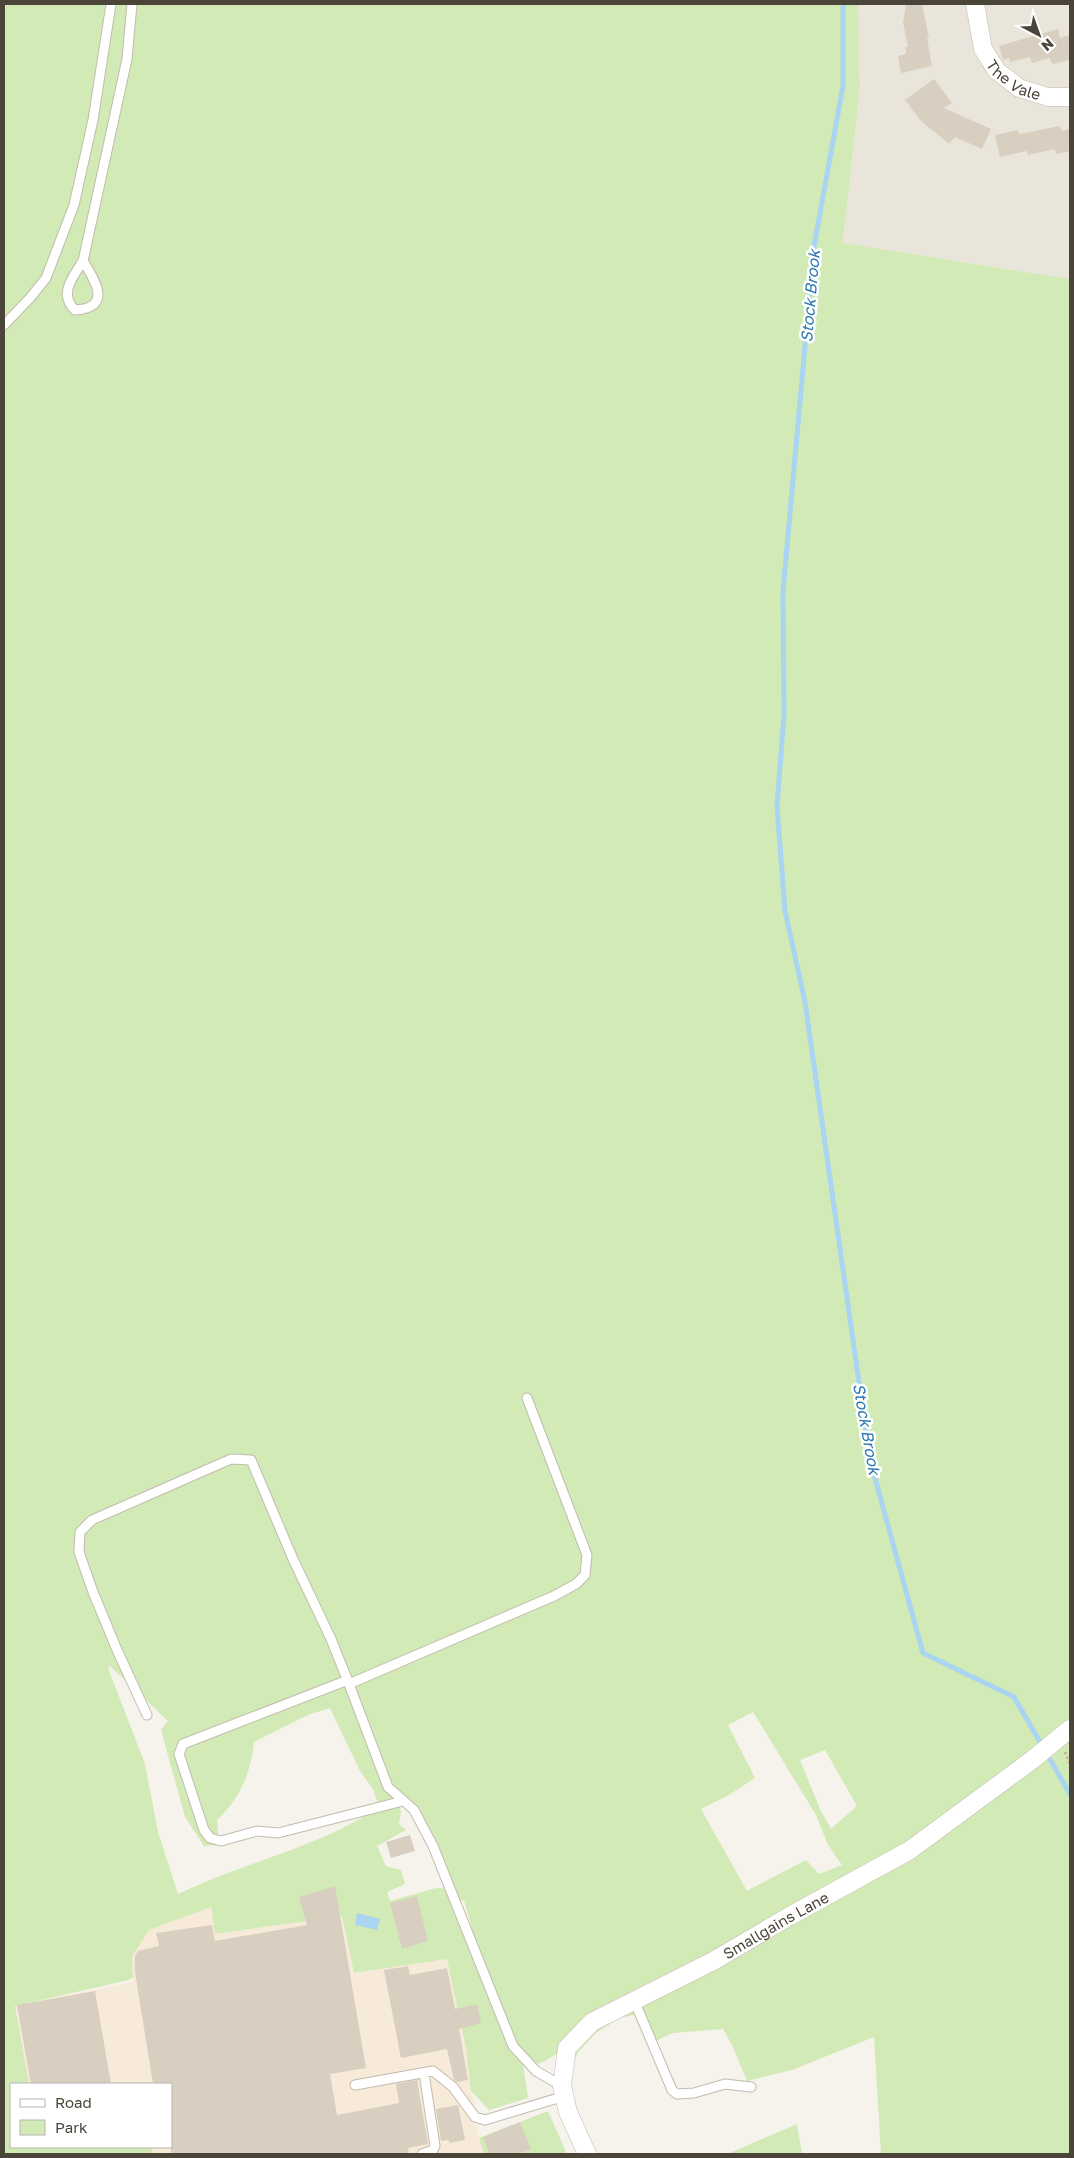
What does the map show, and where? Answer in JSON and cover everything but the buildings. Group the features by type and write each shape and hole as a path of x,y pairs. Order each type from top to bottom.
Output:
{"street":[{"name":"The Vale","path":"975,4 983,49 997,70 1019,88 1048,97 1070,97"},
{"name":"Smallgains Lane","path":"587,2154 568,2112 563,2091 567,2048 592,2022 715,1960 788,1916 910,1850 1032,1760 1070,1729"}],"lane":[{"path":"4,325 46,278 74,205 94,111 111,4"},
{"path":"83,261 96,281 98,291 96,300 91,306 75,310 68,304 66,295 70,282 83,261 127,59 132,4"},
{"path":"403,1801 278,1833 257,1832 221,1841 210,1838 204,1830 178,1754 183,1744 349,1682 554,1596 576,1584 585,1575 588,1565 587,1555 527,1398"},
{"path":"147,1715 93,1592 79,1552 80,1532 92,1520 231,1459 251,1460 293,1559 349,1682 388,1787 414,1810 433,1846 513,2046 536,2071 563,2091"},
{"path":"634,2000 672,2090 677,2094 694,2093 724,2084 751,2087"},
{"path":"355,2085 433,2071 446,2080 476,2117 485,2120 563,2091"},
{"path":"422,2154 434,2150 435,2146 424,2073"}],"shaded area":[{"path":"858,4 1070,4 1070,279 843,243 860,86"},
{"path":"211,1907 216,1934 342,1916 354,1973 447,1959 466,2049 479,2138 484,2154 153,2154 152,2148 172,2148 172,2083 29,2083 15,2006 133,1982 132,1957 149,1930"}],"green space":[{"path":"4,4 858,4 860,86 843,243 1070,279 1070,1729 1055,1742 1070,1731 1070,2154 881,2154 874,2037 792,2070 747,2081 723,2029 673,2033 651,2043 639,2014 619,2018 596,2033 578,2052 568,2073 573,2110 580,2124 574,2126 568,2112 562,2086 567,2048 541,2063 528,2064 522,2058 528,2098 489,2110 471,2091 466,2049 447,1959 354,1973 342,1916 215,1934 211,1907 149,1930 132,1957 133,1977 129,1980 15,2006 29,2083 10,2083 10,2148 152,2148 153,2154 4,2154","holes":["110,1666 168,1721 161,1730 185,1817 204,1846 219,1845 217,1820 232,1803 243,1785 250,1765 254,1742 308,1715 330,1708 360,1771 373,1789 379,1807 328,1835 178,1894 158,1832 145,1764 108,1668","753,1712 816,1815 828,1845 842,1865 819,1874 806,1860 747,1891 701,1809 729,1795 755,1778 728,1725","825,1750 857,1806 831,1829 820,1809 800,1760","403,1801 412,1810 426,1830 451,1889 436,1888 390,1901 387,1892 405,1884 401,1870 386,1866 377,1846 406,1830 399,1824 401,1812 399,1802","464,1900 482,1966 456,1903"]},
{"path":"548,2111 567,2154 484,2154 479,2138"},
{"path":"797,2124 802,2154 727,2154"}],"water":[{"path":"357,1913 380,1919 377,1930 355,1925"}],"waterway":[{"name":"Stock Brook","path":"843,4 843,86 814,246 783,591 784,715 777,806 785,911 805,1002 870,1460 923,1653 1014,1697 1070,1794"}]}
